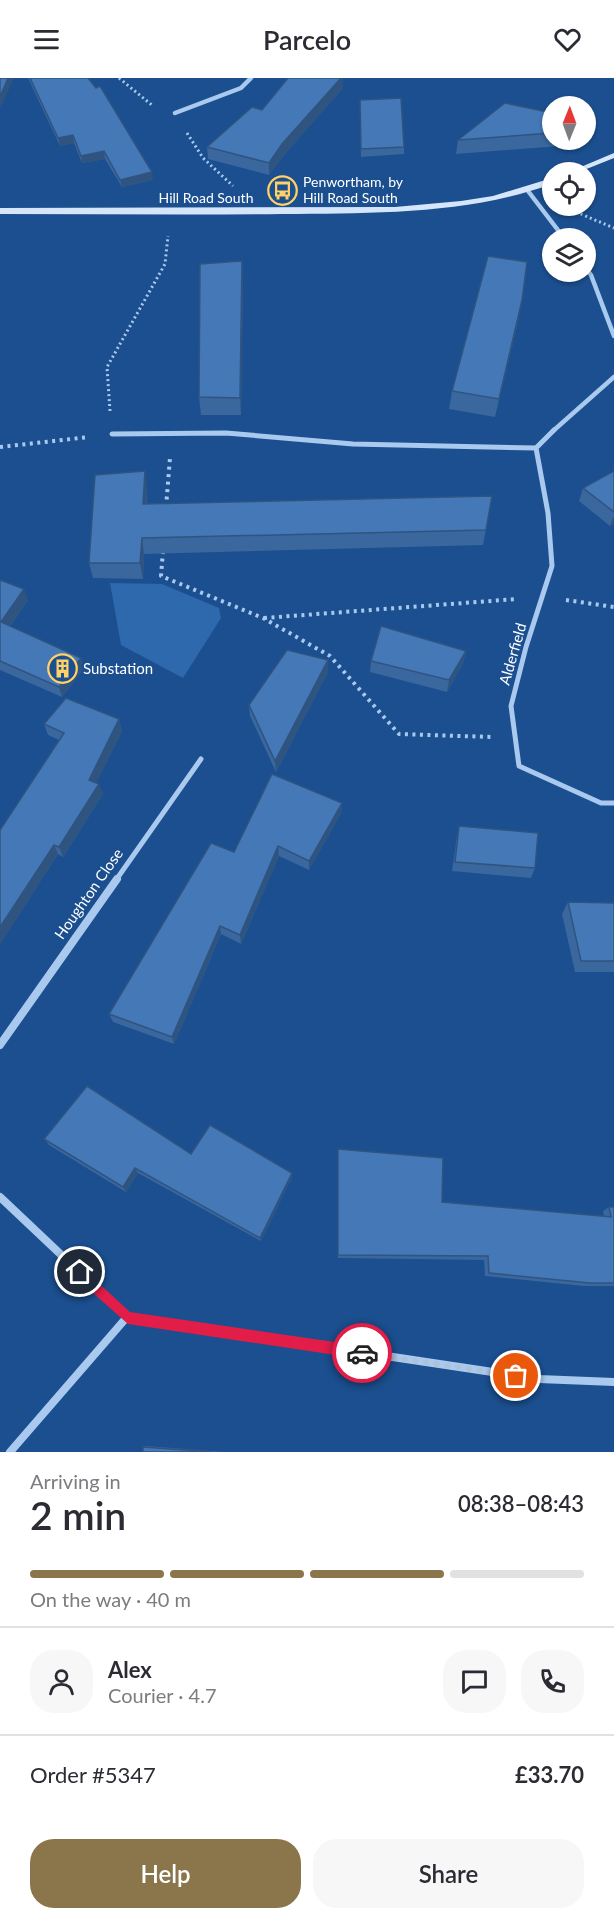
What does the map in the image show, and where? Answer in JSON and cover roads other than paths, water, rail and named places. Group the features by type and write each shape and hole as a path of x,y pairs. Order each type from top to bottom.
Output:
{"street":[{"path":"175,113 241,88 251,78"},
{"path":"596,162 614,155"},
{"name":"Hill Road South","path":"0,211 378,210 454,204 528,191 542,185"},
{"path":"528,191 556,228"},
{"path":"594,282 614,336"},
{"path":"112,434 226,433 353,444 536,448 570,414 614,377"},
{"name":"Alderfield","path":"536,448 548,513 552,566 511,706 519,766 602,803 614,803"},
{"name":"Houghton Close","path":"0,1045 201,759"},
{"path":"0,1197 128,1317 539,1379 614,1382"},
{"path":"10,1452 128,1317"}],"place":[{"name":"Penwortham, by Hill Road South","path":"282,190"},
{"name":"Substation","path":"62,669"}]}
